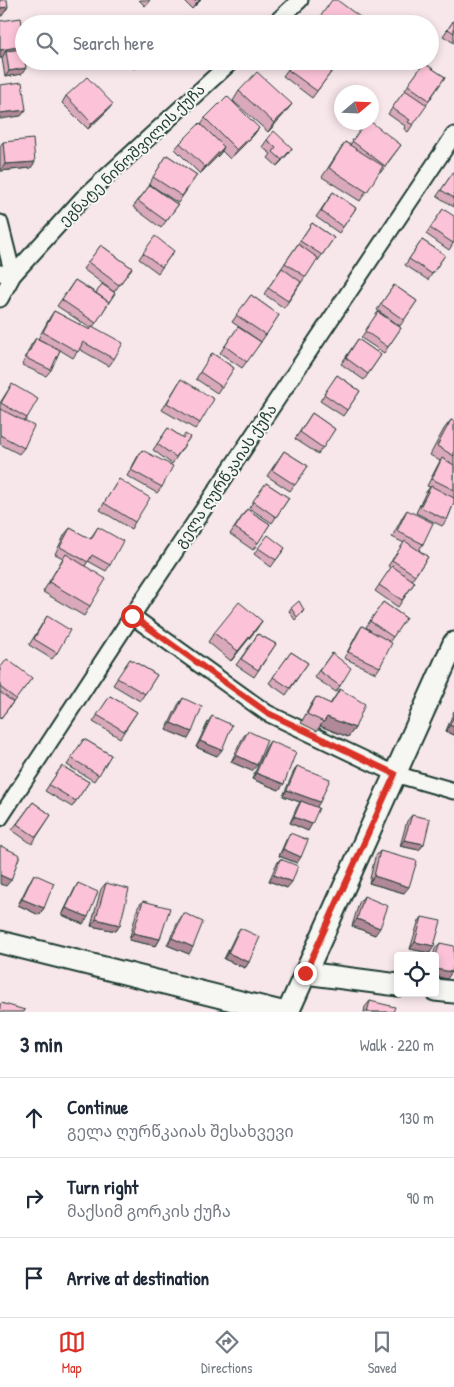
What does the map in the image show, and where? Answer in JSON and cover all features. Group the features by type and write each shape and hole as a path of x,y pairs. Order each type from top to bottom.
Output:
{"street":[{"path":"284,15 300,0"},
{"name":"ეგნატე ნინოშვილის ქუჩა","path":"0,299 6,274 83,198 222,70"},
{"name":"გელა ღურწკაიას ქუჩა","path":"0,818 132,616 454,135"},
{"path":"0,223 6,274"},
{"path":"132,616 268,713 395,774 454,791"},
{"path":"288,1012 454,643"},
{"path":"0,942 281,1012"},
{"path":"305,973 394,984"},
{"path":"439,990 454,992"}],"building":[{"path":"0,0 7,0 8,7 0,8"},
{"path":"332,0 337,0 357,15 321,15"},
{"path":"15,19 15,48 0,50 0,21"},
{"path":"454,20 454,33 448,29"},
{"path":"15,50 15,70 9,71 6,51"},
{"path":"288,70 331,70 332,71 317,91"},
{"path":"419,70 434,70 445,77 429,100 408,85"},
{"path":"257,72 292,104 274,123 239,91"},
{"path":"87,77 113,104 92,123 66,96"},
{"path":"22,82 26,110 0,113 0,85"},
{"path":"405,90 427,105 413,125 408,122 410,120 392,108"},
{"path":"227,96 259,128 237,150 205,118"},
{"path":"200,123 224,147 205,167 180,143"},
{"path":"379,128 401,145 385,166 352,141 360,130 379,130"},
{"path":"274,131 292,148 282,160 273,152 276,148 267,140"},
{"path":"33,139 35,162 5,164 3,142"},
{"path":"345,142 383,166 367,192 329,168"},
{"path":"167,155 197,175 182,196 153,177"},
{"path":"454,171 454,198 441,190"},
{"path":"150,185 178,205 166,221 138,201"},
{"path":"333,192 356,208 343,227 321,211"},
{"path":"443,209 454,216 453,243 430,228"},
{"path":"312,223 334,238 322,255 300,241"},
{"path":"155,236 174,251 162,267 143,253"},
{"path":"422,240 445,255 432,274 409,259"},
{"path":"298,244 318,258 306,277 285,263"},
{"path":"101,245 132,268 119,285 88,262"},
{"path":"282,268 301,282 288,301 268,288"},
{"path":"75,280 109,302 96,323 62,300"},
{"path":"102,284 115,293 109,302 96,293"},
{"path":"394,285 417,301 404,320 381,304"},
{"path":"251,295 279,315 266,335 236,315"},
{"path":"54,311 90,330 92,326 123,343 114,359 83,342 78,352 43,332"},
{"path":"378,312 401,328 388,347 365,331"},
{"path":"238,327 261,342 247,362 225,346"},
{"path":"36,338 60,350 51,370 26,358"},
{"path":"358,339 381,355 368,374 346,358"},
{"path":"212,353 234,368 222,387 200,372"},
{"path":"337,375 360,391 347,410 324,394"},
{"path":"181,379 214,399 200,423 167,403"},
{"path":"12,384 38,399 27,418 1,403"},
{"path":"0,409 34,426 24,448 0,435"},
{"path":"312,413 335,429 323,448 300,432"},
{"path":"451,420 454,421 454,456 437,446"},
{"path":"168,428 183,438 185,434 190,437 176,457 157,444"},
{"path":"142,450 173,466 162,487 131,470"},
{"path":"284,451 308,466 295,485 272,470"},
{"path":"442,458 454,465 454,490 432,479"},
{"path":"119,479 150,498 135,522 104,503"},
{"path":"266,483 289,498 276,517 253,501"},
{"path":"431,486 454,498 454,503 447,520 420,507"},
{"path":"247,509 270,524 258,543 235,528"},
{"path":"407,510 433,523 423,544 397,531"},
{"path":"98,527 123,541 110,565 92,555 88,562 60,547 70,528 91,539"},
{"path":"268,535 285,548 276,560 258,548"},
{"path":"405,541 428,557 415,575 392,560"},
{"path":"66,554 106,579 90,606 49,582"},
{"path":"392,566 415,582 402,600 379,585"},
{"path":"299,601 304,610 297,617 291,608"},
{"path":"239,602 262,621 238,651 214,633"},
{"path":"383,602 406,618 393,637 370,621"},
{"path":"47,616 70,630 57,653 34,639"},
{"path":"362,626 392,643 380,667 348,652"},
{"path":"258,634 276,644 258,670 241,659"},
{"path":"291,652 308,663 290,688 273,677"},
{"path":"332,653 351,668 340,686 319,671"},
{"path":"7,659 32,678 16,699 0,687 0,668"},
{"path":"130,659 157,675 145,694 117,678"},
{"path":"340,689 365,704 355,728 327,717 324,722 307,714 316,697 331,704"},
{"path":"0,692 13,702 0,719"},
{"path":"110,696 137,712 124,731 97,715"},
{"path":"183,698 202,707 192,732 171,723"},
{"path":"454,715 454,727 450,725"},
{"path":"212,716 232,725 222,750 200,741"},
{"path":"248,731 267,740 257,765 236,755"},
{"path":"84,739 111,755 99,775 71,758"},
{"path":"270,741 296,752 284,784 256,773"},
{"path":"62,766 89,782 76,801 49,785"},
{"path":"297,766 330,779 320,802 287,790"},
{"path":"301,801 319,808 312,824 294,817"},
{"path":"33,802 51,815 36,837 17,824"},
{"path":"412,815 430,819 424,844 404,840"},
{"path":"290,833 308,840 301,857 283,849"},
{"path":"1,846 20,855 11,880 0,875"},
{"path":"380,851 417,861 409,887 374,876"},
{"path":"280,859 298,866 292,882 274,875"},
{"path":"34,874 54,883 44,908 22,899"},
{"path":"78,883 98,892 88,917 66,908"},
{"path":"106,883 129,889 120,925 96,919"},
{"path":"364,896 388,906 380,928 357,919"},
{"path":"143,901 170,908 160,939 133,933"},
{"path":"184,913 203,922 193,947 172,938"},
{"path":"422,917 441,921 434,946 415,942"},
{"path":"240,928 260,937 249,962 228,953"},
{"path":"440,943 454,946 452,972 439,970 439,952 437,952"},
{"path":"370,1001 395,1007 393,1012 367,1012"},
{"path":"1,1003 25,1010 24,1012 0,1012"}],"route":[{"path":"132,616 268,713 395,774 305,973"}]}
